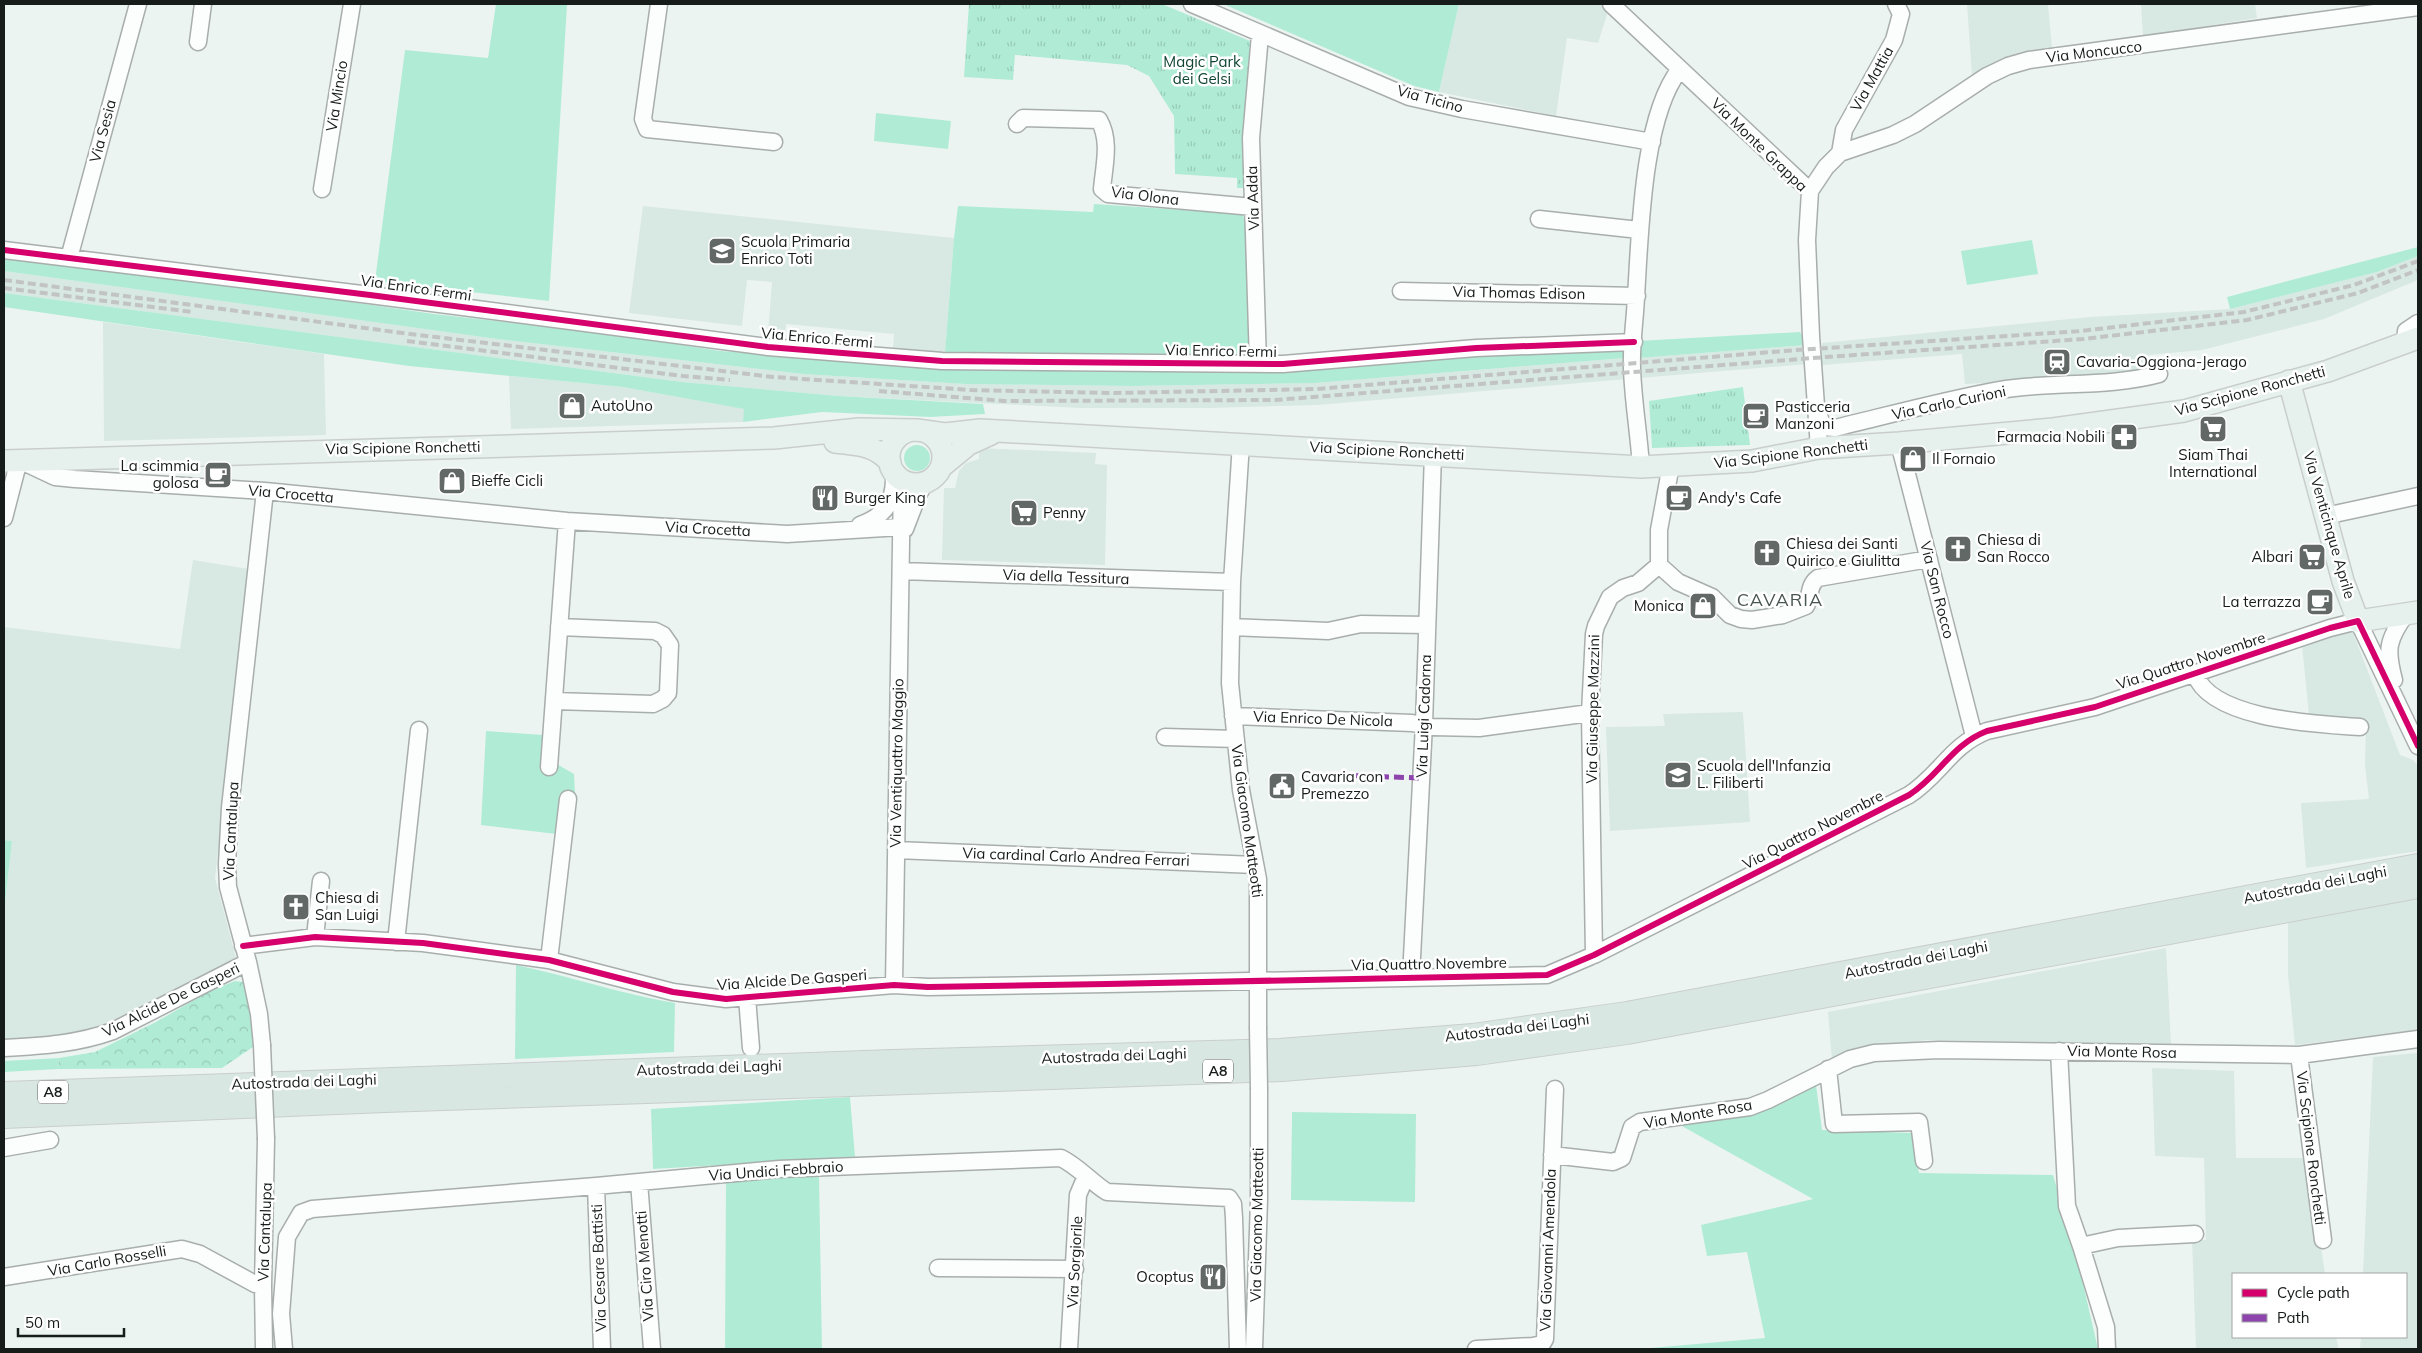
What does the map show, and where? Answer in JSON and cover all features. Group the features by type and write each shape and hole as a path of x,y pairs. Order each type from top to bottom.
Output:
{"highway":[{"name":"Autostrada dei Laghi","path":"4,1094 892,1062 1280,1051 1473,1036 1628,1014 2418,866"},
{"name":"Autostrada dei Laghi","path":"4,1116 405,1099 1282,1069 1477,1053 1627,1032 2418,886"},
{"path":"4,1083 102,1090"}],"main road":[{"name":"Via Scipione Ronchetti","path":"11,460 803,437 841,430 917,430 945,434 973,430 1242,443 1641,467 1752,461 1819,448 2053,429 2184,411 2328,371 2412,340"},
{"name":"Via Venticinque Aprile","path":"2290,382 2343,580 2358,620"},
{"path":"917,430 929,434 938,442 942,454 941,467 935,477 925,482 914,484 895,472 891,448 896,439 905,433 917,430"},
{"name":"Via Scipione Ronchetti","path":"941,467 974,440 984,435 1001,432"},
{"name":"Via Scipione Ronchetti","path":"803,437 865,445 874,449 895,472"},
{"name":"Via Quattro Novembre","path":"2358,620 2412,613"}],"street":[{"name":"Via Sesia","path":"69,258 138,4"},
{"path":"198,42 203,4"},
{"name":"Via Mincio","path":"322,189 352,4"},
{"path":"658,4 643,119 648,129 774,142"},
{"name":"Via Ticino","path":"1192,4 1206,7 1260,34 1409,97 1462,109 1652,142"},
{"name":"Via Monte Grappa","path":"1611,4 1810,191 1808,240 1814,404 1819,448"},
{"name":"Via Mattia","path":"1840,154 1844,130 1894,40 1901,14 1896,4"},
{"name":"Via Moncucco","path":"1810,191 1826,167 1840,154 1893,135 1915,124 1987,76 2008,66 2029,60 2361,10 2418,7"},
{"name":"Via Adda","path":"1258,362 1251,138 1260,34"},
{"path":"1641,467 1632,368 1639,230 1652,142 1666,90 1680,69"},
{"name":"Via Olona","path":"1017,124 1023,118 1099,120 1106,132 1102,189 1108,194 1253,207"},
{"path":"1539,219 1639,230"},
{"name":"Via Enrico Fermi","path":"4,250 768,347 942,361 1258,362 1283,364 1476,348 1634,342"},
{"name":"Via Thomas Edison","path":"1401,291 1636,296"},
{"path":"2412,340 2406,331 2418,323"},
{"name":"Via Carlo Curioni","path":"1814,404 1821,421 1826,427 1834,428 2000,390 2089,385 2140,379 2159,374"},
{"name":"Via Giacomo Matteotti","path":"1242,443 1232,582 1230,683 1241,790 1258,879 1259,1200 1254,1349"},
{"name":"Via San Rocco","path":"1899,443 1974,736"},
{"name":"Via Luigi Cadorna","path":"1411,977 1424,724 1433,454"},
{"path":"4,518 11,460"},
{"name":"Via Crocetta","path":"11,460 55,477 265,491 567,521 787,534 848,528 872,521 888,507 895,472"},
{"path":"1671,465 1659,530 1659,565 1678,582 1712,596 1730,615 1746,619 1783,615 1806,606 1810,598 1812,582 1818,578 1929,559"},
{"name":"Via Ventiquattro Maggio","path":"894,985 901,571 901,534 895,472"},
{"name":"Via Ventiquattro Maggio","path":"901,534 925,482"},
{"name":"Via Cantalupa","path":"264,1349 263,1286 266,1139 262,1044 259,1014 248,962 228,887 227,864 230,808 265,491"},
{"path":"2326,516 2418,496"},
{"path":"549,767 567,521"},
{"name":"Via Crocetta","path":"848,528 901,534"},
{"name":"Via Giuseppe Mazzini","path":"1594,954 1590,712 1594,634 1605,604 1616,592 1638,583 1659,565"},
{"name":"Via della Tessitura","path":"901,571 1232,582"},
{"path":"2405,718 2389,662 2388,648 2393,631 2412,613"},
{"name":"Via Quattro Novembre","path":"1258,980 1547,975 1594,954 1909,795 1928,781 1962,744 1974,736 1987,731 2095,707 2358,620"},
{"name":"Via Venticinque Aprile","path":"2358,620 2418,746"},
{"path":"1231,627 1328,631 1361,624 1428,625"},
{"path":"554,701 653,704 663,699 668,692 670,645 663,635 655,632 559,627"},
{"name":"Via Quattro Novembre","path":"2195,674 2198,683 2213,696 2241,711 2312,723 2360,727"},
{"name":"Via Enrico De Nicola","path":"1233,716 1424,724 1432,728 1479,728 1590,712"},
{"path":"396,942 418,730"},
{"path":"1165,737 1236,739"},
{"path":"549,960 568,799"},
{"name":"Via cardinal Carlo Andrea Ferrari","path":"896,850 1255,865"},
{"path":"315,937 320,882"},
{"name":"Via Alcide De Gasperi","path":"243,946 315,937 423,943 549,960 673,992 726,999 894,985 948,986 1258,980"},
{"name":"Via Alcide De Gasperi","path":"4,1048 69,1044 91,1039 113,1031 248,962"},
{"path":"747,997 751,1048"},
{"name":"Via Monte Rosa","path":"1552,1155 1613,1162 1622,1158 1632,1127 1640,1122 1750,1107 1850,1059 1874,1053 1898,1051 2059,1051 2299,1055 2418,1039"},
{"path":"2059,1051 2067,1206 2106,1327 2107,1349"},
{"name":"Via Scipione Ronchetti","path":"2299,1055 2323,1240"},
{"path":"1828,1069 1834,1124 1919,1122 1924,1161"},
{"name":"Via Giovanni Amendola","path":"1476,1349 1542,1346 1545,1339 1555,1089"},
{"path":"4,1148 50,1140"},
{"name":"Via Undici Febbraio","path":"284,1349 282,1314 287,1237 300,1213 325,1207 596,1186 779,1169 1061,1158 1074,1164 1107,1192 1229,1198 1233,1204 1234,1218 1238,1349"},
{"name":"Via Sorgiorile","path":"1069,1349 1078,1195 1086,1176"},
{"name":"Via Ciro Menotti","path":"639,1182 652,1349"},
{"name":"Via Cesare Battisti","path":"596,1186 602,1349"},
{"path":"2081,1246 2118,1238 2195,1234"},
{"name":"Via Carlo Rosselli","path":"4,1277 182,1249 200,1254 255,1284 263,1286"},
{"path":"938,1268 1075,1270"}],"shaded area":[{"path":"1459,4 1601,4 1608,11 1598,43 1567,38 1556,116 1439,92"},
{"path":"1967,4 2048,4 2052,48 1997,61 1972,76"},
{"path":"2141,4 2255,4 2257,18 2143,36"},
{"path":"643,206 954,238 945,353 893,349 894,334 786,324 785,336 768,333 772,282 747,280 742,326 629,313"},
{"path":"2418,256 2418,280 2324,319 2202,350 2148,355 2139,365 2140,375 1965,384 1962,354 1822,365 1822,343 2090,317 2230,309 2377,272"},
{"path":"4,271 497,339 803,374 965,384 1131,386 1315,383 1625,358 1627,379 1317,405 1208,408 1080,408 839,396 682,382 4,293"},
{"path":"103,322 324,354 326,435 104,441"},
{"path":"1807,345 1807,364 1639,378 1638,358"},
{"path":"509,376 623,387 745,409 743,422 511,429"},
{"path":"979,448 1096,453 1095,464 1107,465 1105,565 942,560 944,488 955,488 959,471 966,463 979,459"},
{"path":"193,560 249,569 215,878 236,958 96,1029 78,1035 4,1040 4,912 12,841 4,840 4,627 180,649"},
{"path":"2352,630 2400,755 2413,760 2418,766 2418,851 2306,868 2301,803 2369,799 2365,765 2366,725 2309,715 2302,645"},
{"name":"Scuola dell'Infanzia L. Filiberti","path":"1743,712 1750,822 1610,831 1606,727 1665,726 1663,714"},
{"path":"2418,898 2418,1030 2295,1045 2288,975 2288,920 2298,920"},
{"path":"2166,948 2171,1044 1927,1040 1862,1049 1832,1061 1828,1012"},
{"path":"2418,1053 2418,1349 2360,1349 2361,1338 2407,1338 2407,1273 2363,1273 2373,1057"},
{"path":"2152,1068 2234,1071 2236,1158 2308,1158 2325,1273 2232,1273 2232,1338 2336,1338 2339,1349 2196,1349 2192,1240 2206,1240 2204,1158 2155,1156"}],"green space":[{"path":"496,4 567,5 549,301 375,281 405,50 488,58"},
{"name":"Magic Park dei Gelsi","path":"969,4 1162,4 1250,41 1247,188 1237,188 1237,178 1175,174 1174,116 1149,76 1127,65 1015,55 1013,80 964,77"},
{"path":"1223,4 1459,4 1439,92 1414,86"},
{"path":"876,113 951,121 948,149 874,141"},
{"path":"1094,204 1242,214 1245,220 1250,350 1243,354 945,353 958,206 1093,212"},
{"path":"2032,240 2038,274 1967,285 1961,251"},
{"path":"2418,247 2418,256 2377,272 2230,309 2227,297"},
{"path":"4,257 262,289 434,314 612,334 720,351 841,360 1099,372 1259,370 1470,354 1625,348 1625,358 1315,383 1131,386 965,384 803,374 497,339 4,271"},
{"path":"4,293 682,382 839,396 983,404 985,414 930,417 822,412 743,422 744,409 623,387 409,366 4,307"},
{"path":"1800,332 1807,345 1638,358 1638,341"},
{"path":"1743,387 1750,445 1652,448 1649,401"},
{"path":"917,445 926,449 930,458 926,467 917,471 908,467 904,458 908,449"},
{"path":"486,731 543,735 541,771 552,773 555,763 574,774 575,794 560,793 556,834 481,825"},
{"path":"4,840 12,841 4,912"},
{"path":"516,965 635,995 675,1003 674,1052 515,1059"},
{"path":"235,981 243,982 250,1008 253,1047 222,1068 58,1069 59,1058 95,1052 156,1022 208,992"},
{"path":"59,1058 58,1069 4,1072 4,1061"},
{"path":"1816,1085 1822,1130 1912,1133 1919,1173 2053,1175 2078,1262 2098,1349 1639,1349 1765,1338 1747,1252 1707,1256 1701,1225 1813,1199 1680,1125 1752,1115"},
{"path":"850,1097 855,1157 653,1169 651,1109"},
{"path":"1292,1112 1416,1114 1415,1202 1291,1200"},
{"path":"819,1176 822,1349 725,1349 726,1181"}],"railway":[{"path":"4,280 410,334 773,377 971,390 1115,393 1317,389 1797,350 2081,331 2244,312 2354,285 2418,261"},
{"path":"879,391 1005,401 1275,400 2083,339 2247,320 2358,293 2418,270"},
{"path":"4,288 192,312"},
{"path":"407,341 683,376 730,380"}],"marked path":[{"path":"1334,775 1421,778"}],"cycle path":[{"path":"4,250 768,347 942,361 1283,364 1476,348 1634,342"},
{"path":"243,946 315,937 423,943 549,960 673,992 726,999 894,985 928,987 1547,975 1594,955 1909,795 1929,779 1964,744 1987,731 2095,707 2330,628 2358,621 2418,746"}],"place":[{"name":"Scuola Primaria Enrico Toti","path":"722,251"},
{"name":"Cavaria-Oggiona-Jerago","path":"2057,362"},
{"name":"AutoUno","path":"572,406"},
{"name":"Pasticceria Manzoni","path":"1756,416"},
{"name":"Siam Thai International","path":"2213,429"},
{"name":"Farmacia Nobili","path":"2124,437"},
{"name":"Il Fornaio","path":"1913,459"},
{"name":"La scimmia golosa","path":"218,475"},
{"name":"Bieffe Cicli","path":"452,481"},
{"name":"Burger King","path":"825,498"},
{"name":"Andy's Cafe","path":"1679,498"},
{"name":"Penny","path":"1024,513"},
{"name":"Chiesa di San Rocco","path":"1958,549"},
{"name":"Chiesa dei Santi Quirico e Giulitta","path":"1767,553"},
{"name":"Albari","path":"2312,557"},
{"name":"La terrazza","path":"2320,602"},
{"name":"Monica","path":"1703,606"},
{"name":"Scuola dell'Infanzia L. Filiberti","path":"1678,775"},
{"name":"Cavaria con Premezzo","path":"1282,786"},
{"name":"Chiesa di San Luigi","path":"296,907"},
{"name":"Ocoptus","path":"1213,1277"}],"district":[{"name":"CAVARIA","path":"1780,600"}]}
